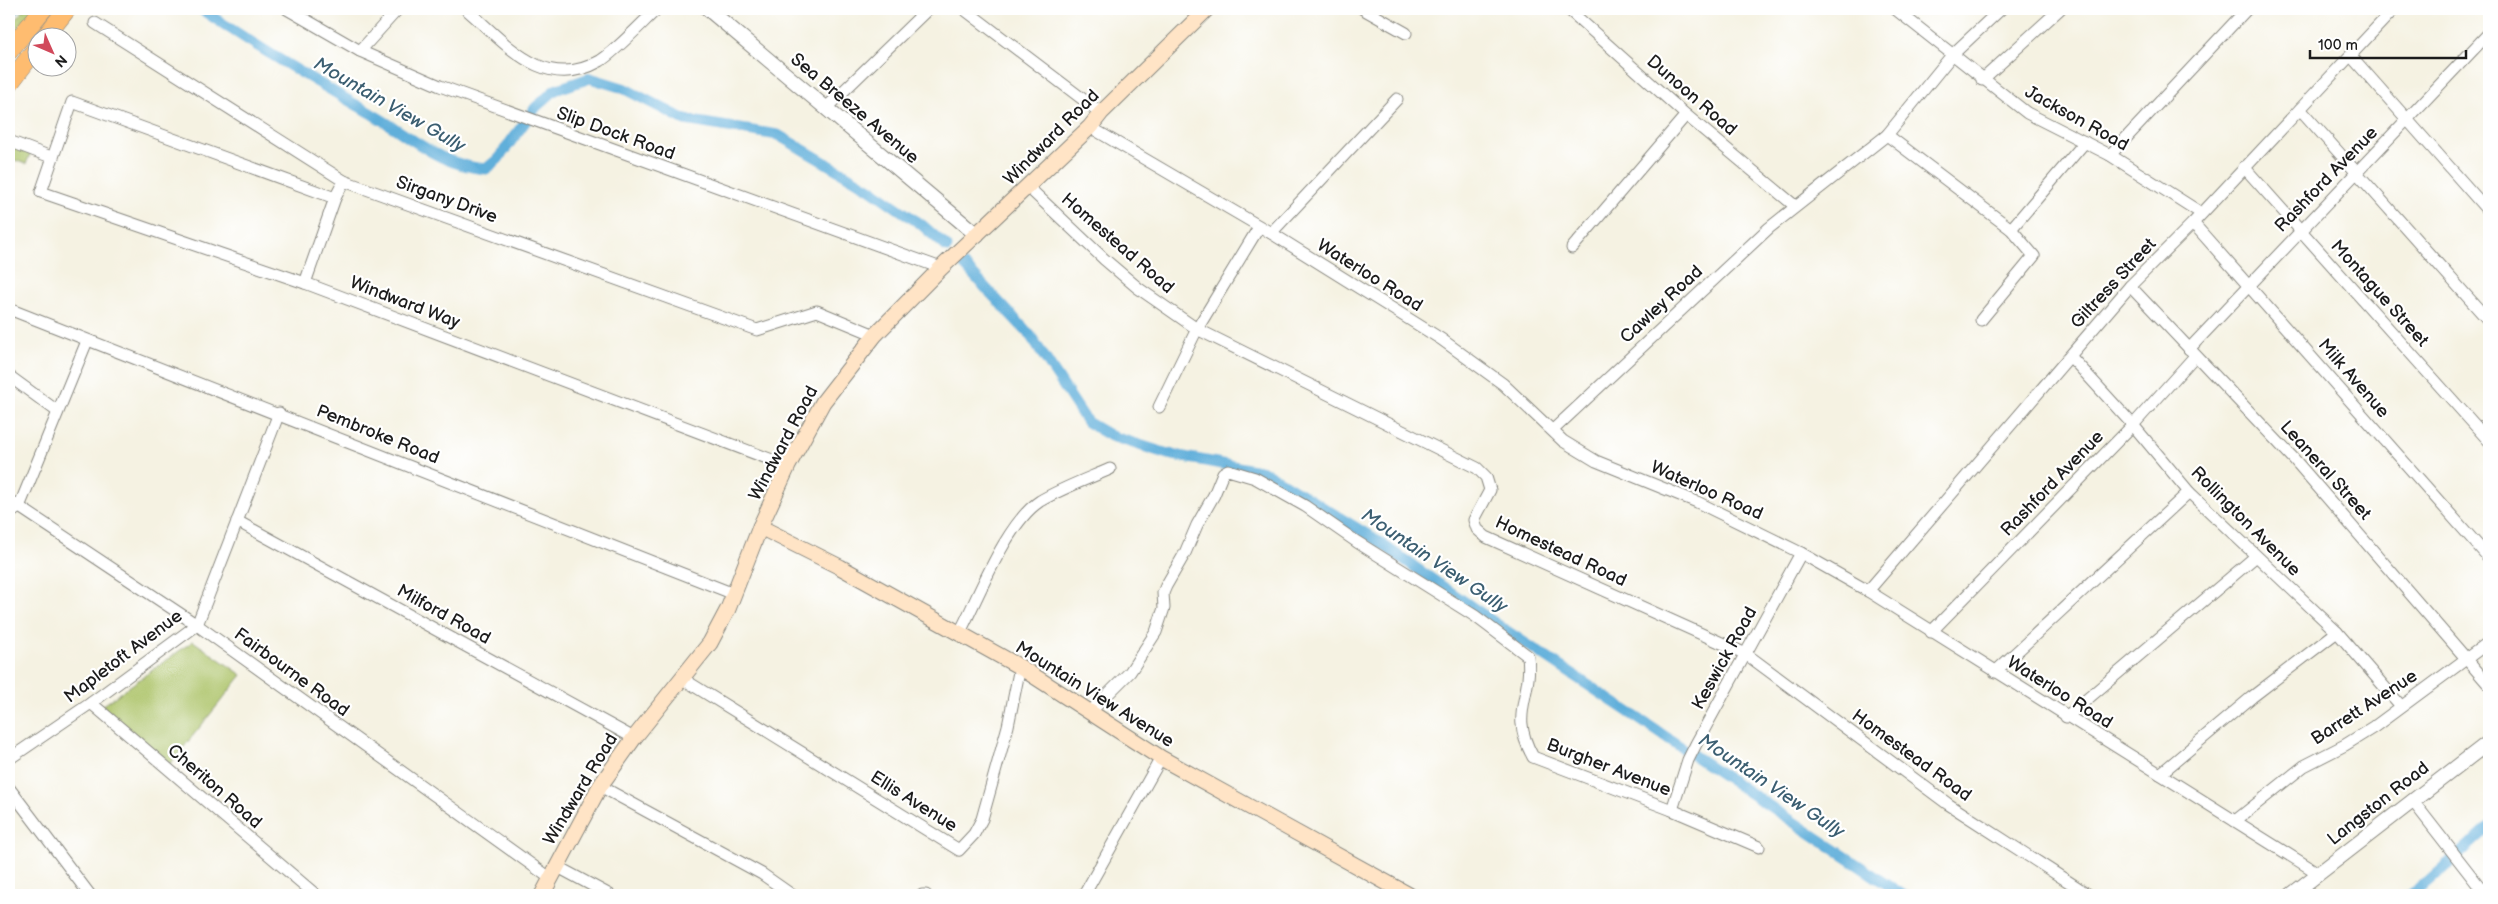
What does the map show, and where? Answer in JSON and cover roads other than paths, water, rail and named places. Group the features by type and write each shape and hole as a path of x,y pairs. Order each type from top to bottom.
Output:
{"highway":[{"path":"9,51 43,9"},
{"path":"52,28 67,9"},
{"path":"9,84 28,59"}],"main road":[{"name":"Windward Road","path":"542,895 600,786 634,738 684,679 710,643 734,594 760,528 788,466 823,402 875,335 942,268 1090,127 1101,113 1207,9"},
{"name":"Mountain View Avenue","path":"760,528 840,567 1020,667 1161,758 1409,895"}],"street":[{"name":"Slip Dock Road","path":"288,9 360,51 440,86 521,117 942,268"},
{"path":"360,51 398,9"},
{"path":"466,9 533,65 549,71 571,72 601,61 657,9"},
{"name":"Sea Breeze Avenue","path":"708,9 977,235"},
{"path":"826,108 928,9"},
{"path":"964,9 1101,113"},
{"path":"1362,9 1406,33"},
{"name":"Dunoon Road","path":"1568,9 1686,115 1795,206"},
{"name":"Jackson Road","path":"1894,9 2027,114 2110,156 2201,213"},
{"name":"Cawley Road","path":"1553,430 1795,206 1887,135 1952,55 2001,9"},
{"path":"1982,80 2060,9"},
{"path":"2110,156 2247,9"},
{"name":"Giltress Street","path":"1868,591 2130,286 2193,223 2244,167 2352,56 2394,9"},
{"name":"Sirgany Drive","path":"95,23 344,181 757,330 818,311 875,335"},
{"name":"Rashford Avenue","path":"1931,632 2133,425 2249,285 2489,33"},
{"path":"2352,56 2489,212"},
{"path":"1270,233 1397,99"},
{"path":"9,141 51,157 72,102 335,198"},
{"path":"2300,109 2489,321"},
{"path":"1572,248 1686,115"},
{"name":"Waterloo Road","path":"1090,127 1270,233 1441,339 1503,384 1563,441 1596,461 1698,502 1801,553 1868,591 2318,873"},
{"path":"1887,135 2011,229 2034,256 1981,320"},
{"path":"2011,229 2085,142"},
{"name":"Windward Way","path":"51,157 41,192 305,283 788,466"},
{"name":"Montague Street","path":"2244,167 2489,442"},
{"path":"305,283 335,198 344,181"},
{"name":"Homestead Road","path":"1028,187 1131,282 1197,329 1477,468 1486,477 1490,490 1474,520 1477,529 1486,537 1746,654 1948,804 2089,895"},
{"name":"Milk Avenue","path":"2193,223 2489,558"},
{"path":"1159,407 1197,329 1259,227"},
{"name":"Leaneral Street","path":"2130,286 2293,458 2489,685"},
{"name":"Pembroke Road","path":"9,309 279,413 734,594"},
{"path":"9,514 19,507 88,340"},
{"name":"Rollington Avenue","path":"2070,356 2133,425 2189,492 2336,632 2401,706"},
{"path":"9,376 57,412"},
{"name":"Mapletoft Avenue","path":"9,759 197,625 279,413"},
{"path":"960,634 1011,533 1026,513 1040,502 1110,469"},
{"name":"Burgher Avenue","path":"1090,712 1130,672 1156,632 1164,608 1163,594 1166,586 1185,554 1223,473 1228,470 1255,478 1275,489 1475,616 1528,656 1529,666 1520,716 1523,736 1533,758 1672,810 1758,847"},
{"path":"1995,672 2189,492"},
{"name":"Fairbourne Road","path":"9,500 197,625 553,872 610,895"},
{"name":"Milford Road","path":"237,520 634,738"},
{"name":"Keswick Road","path":"1672,810 1688,760 1696,744 1801,553"},
{"path":"2066,716 2256,557"},
{"path":"2160,774 2336,632"},
{"name":"Barrett Avenue","path":"2235,821 2304,766 2345,745 2468,659 2489,642"},
{"name":"Ellis Avenue","path":"684,679 959,850 974,834 982,819 1008,726 1020,667"},
{"name":"Cheriton Road","path":"91,702 316,895"},
{"name":"Langston Road","path":"2291,895 2489,742"},
{"path":"1084,895 1161,758"},
{"path":"600,786 762,874 792,895"},
{"path":"9,788 90,895"},
{"path":"2412,800 2486,895"}],"waterway":[{"path":"9,20 20,9"},
{"name":"Mountain View Gully","path":"201,9 428,150 469,167 486,169 498,159 536,107 555,90 590,78 623,88 685,120 778,135 870,189 922,225 947,247"},
{"name":"Mountain View Gully","path":"965,266 1030,335 1087,422 1111,436 1168,454 1265,472 1373,538 1501,627 1903,895"},
{"name":"Mountain View Gully","path":"2408,895 2427,883 2489,827"}]}
